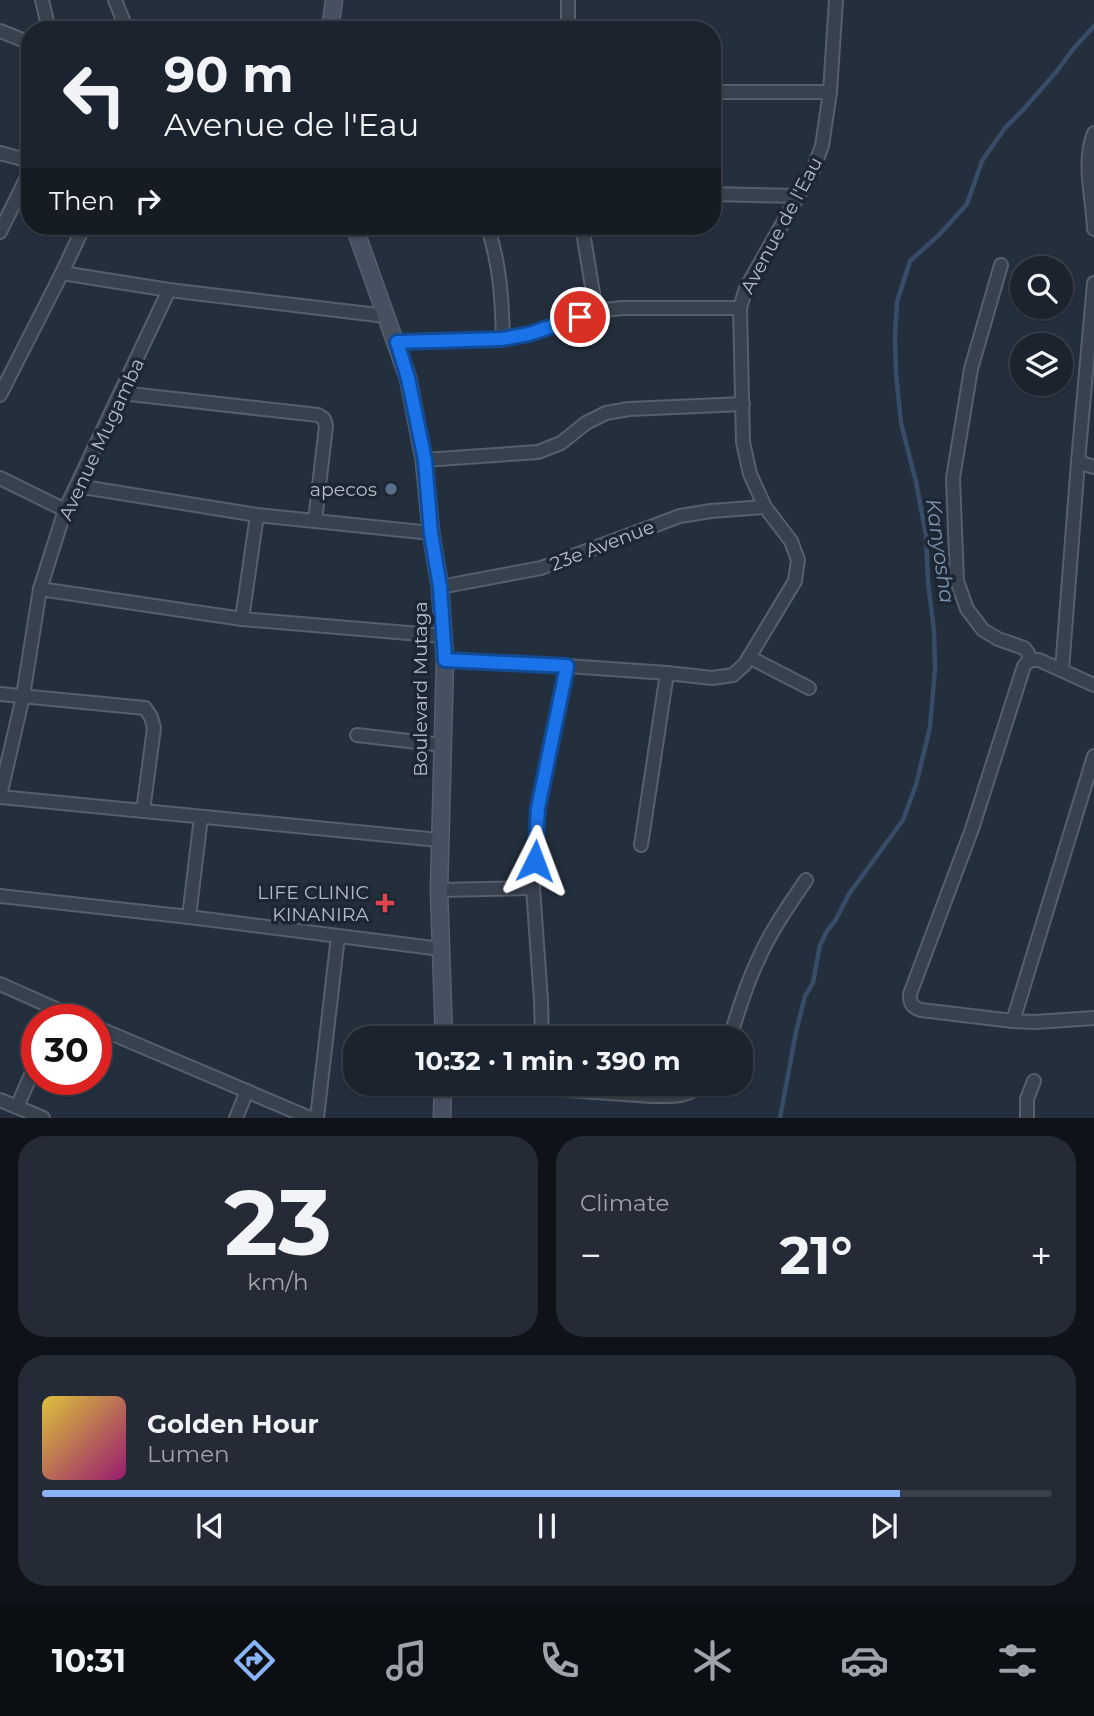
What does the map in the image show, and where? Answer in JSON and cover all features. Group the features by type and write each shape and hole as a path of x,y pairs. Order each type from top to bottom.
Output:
{"street":[{"path":"42,0 47,21"},
{"path":"115,0 123,21"},
{"path":"331,21 334,0"},
{"path":"568,0 568,21"},
{"name":"Avenue de l'Eau","path":"445,660 567,666 712,678 733,675 745,664 795,582 798,560 790,541 765,507 750,474 744,442 740,308 755,269 813,170 822,146 830,92 836,0"},
{"path":"0,31 21,39"},
{"path":"721,92 830,92"},
{"path":"1094,133 1088,167 1094,229"},
{"path":"0,153 21,159"},
{"path":"0,233 21,190"},
{"path":"721,194 798,196"},
{"path":"0,395 81,235"},
{"name":"Boulevard Mutaga","path":"357,235 408,378 425,460 431,533 440,587 445,660 439,840 444,1026"},
{"path":"490,235 501,289 502,339"},
{"path":"583,235 596,311"},
{"path":"1001,265 971,369 953,478 957,581 967,609 983,630 998,639 1024,648 1030,660"},
{"path":"62,273 169,290 386,316"},
{"path":"1062,670 1094,283"},
{"name":"Avenue Mugamba","path":"0,797 23,696 40,589 65,510 169,290"},
{"path":"397,342 502,339 529,334 596,311 622,308 740,308"},
{"path":"121,393 318,415 324,419 326,426 316,521"},
{"path":"425,460 538,452 561,443 596,418 629,409 743,404"},
{"path":"1078,462 1094,467"},
{"path":"0,478 65,510"},
{"path":"77,485 257,515 431,533"},
{"name":"23e Avenue","path":"440,587 541,568 680,516 765,507"},
{"path":"242,619 257,515"},
{"path":"40,589 242,619 444,636"},
{"path":"749,657 809,688"},
{"path":"1094,685 1039,660 1030,660 1024,666 972,829 910,994 910,1002 914,1008 920,1010 1013,1021 1094,1018"},
{"path":"542,1026 534,888 538,808 567,666"},
{"path":"641,845 667,673"},
{"path":"0,694 145,708 154,728 144,811"},
{"path":"357,735 443,745"},
{"path":"1013,1021 1094,756"},
{"path":"0,797 439,840"},
{"path":"189,917 201,817"},
{"path":"734,1026 758,959 806,880"},
{"path":"439,890 534,888"},
{"path":"0,896 441,949"},
{"path":"317,1118 338,936"},
{"path":"0,984 36,1004"},
{"path":"112,1034 310,1118"},
{"path":"1027,1118 1027,1099 1034,1081"},
{"path":"236,1118 247,1091"},
{"path":"17,1107 22,1095"},
{"path":"442,1118 443,1096"},
{"path":"0,1100 43,1118"}],"waterway":[{"name":"Kanyosha","path":"780,1118 796,1032 805,996 813,983 820,945 849,894 903,820 916,785 930,727 935,669 934,631 926,535 901,423 896,374 897,302 910,261 939,235 967,204 982,161 1005,128 1094,26"}],"place":[{"name":"apecos","path":"391,489"},
{"name":"LIFE CLINIC KINANIRA","path":"385,903"}],"route":[{"path":"535,861 538,808 567,666 445,660 440,587 431,533 425,460 408,378 397,342 502,339 529,334 580,317"}]}
